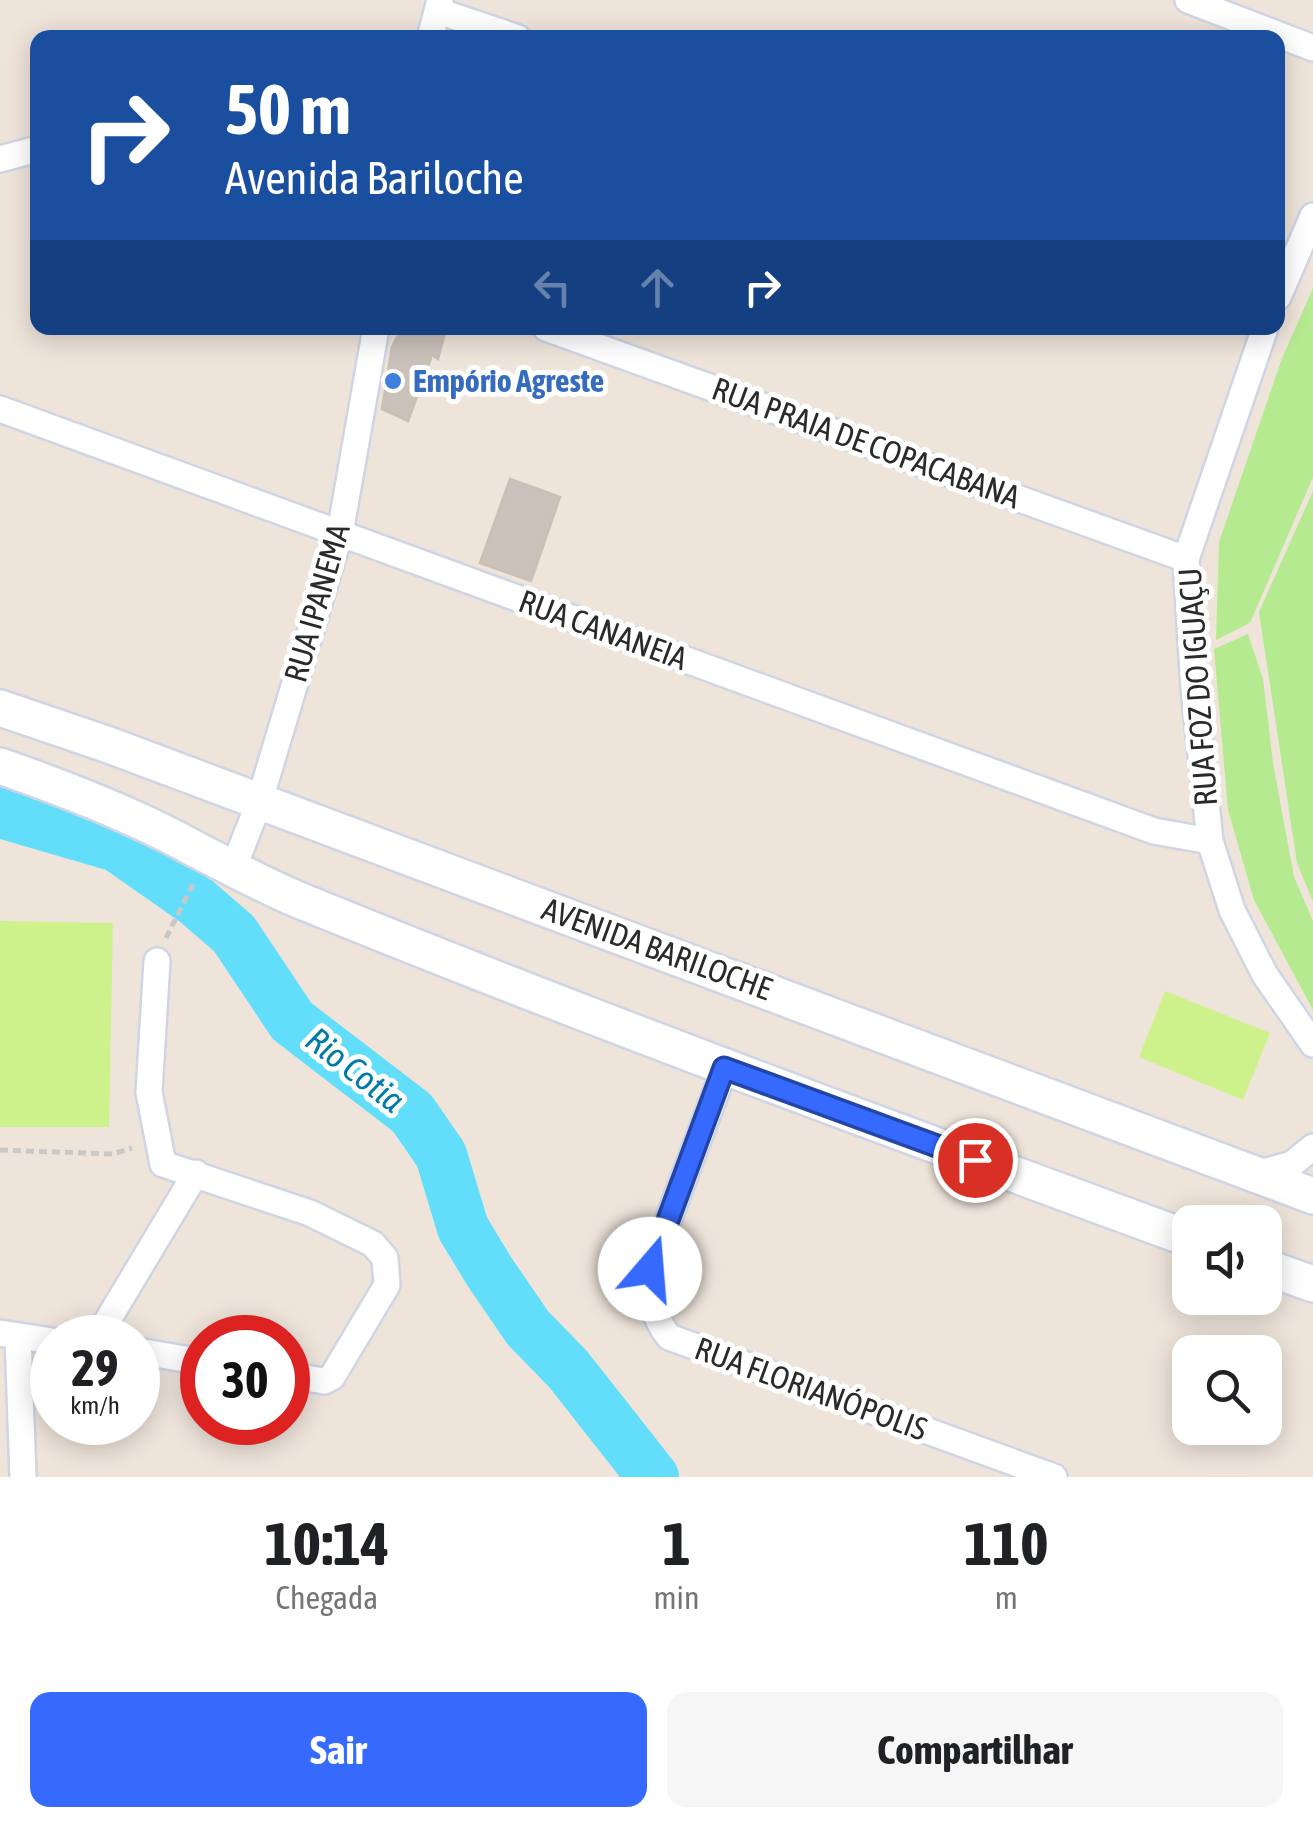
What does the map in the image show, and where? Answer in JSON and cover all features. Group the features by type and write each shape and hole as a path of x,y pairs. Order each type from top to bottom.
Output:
{"main road":[{"name":"AVENIDA BARILOCHE","path":"0,708 1260,1173 1313,1196"},
{"path":"0,766 62,787 196,848 232,872 724,1068 1172,1232"},
{"path":"1282,1272 1313,1284"}],"street":[{"path":"1188,0 1266,30"},
{"path":"439,6 498,30"},
{"path":"1285,37 1313,48"},
{"path":"0,159 30,151"},
{"path":"1285,281 1313,216"},
{"name":"RUA IPANEMA","path":"232,872 260,803 340,533 375,335"},
{"name":"RUA PRAIA DE COPACABANA","path":"565,335 1186,558"},
{"name":"RUA FOZ DO IGUAÇU","path":"1263,335 1186,558 1210,841 1240,926 1265,974 1311,1044"},
{"name":"RUA CANANEIA","path":"0,409 1137,825 1210,841"},
{"path":"158,961 149,1092 164,1164 354,1233 373,1244 385,1258 387,1284 332,1377 324,1382 310,1380"},
{"name":"RUA FLORIANÓPOLIS","path":"724,1068 650,1269 650,1297 659,1325 668,1337 1054,1477"},
{"path":"1260,1173 1292,1164 1313,1147"},
{"path":"110,1315 196,1173"},
{"path":"9,1335 23,1477"}],"path":[{"path":"174,920 194,887"},
{"path":"0,1150 112,1154 159,1140"}],"green space":[{"path":"1313,288 1313,477 1250,623 1216,640 1219,542 1281,361"},
{"path":"1313,491 1313,902 1297,863 1259,612"},
{"path":"1248,634 1263,679 1273,763 1294,877 1313,921 1313,1010 1254,900 1228,810 1214,649"},
{"path":"0,921 113,923 109,1127 0,1127"},
{"path":"1165,991 1270,1033 1243,1100 1139,1057"}],"building":[{"path":"398,335 444,335 438,359 432,355 408,421 382,409 392,347"},
{"path":"510,479 560,497 531,581 480,563"}],"waterway":[{"name":"Rio Cotia","path":"0,812 117,846 197,902 234,934 292,1021 412,1113 441,1155 463,1228 489,1271 528,1328 568,1369 653,1477"}],"place":[{"name":"Empório Agreste","path":"393,381"}],"route":[{"path":"650,1269 724,1068 975,1160"}]}
